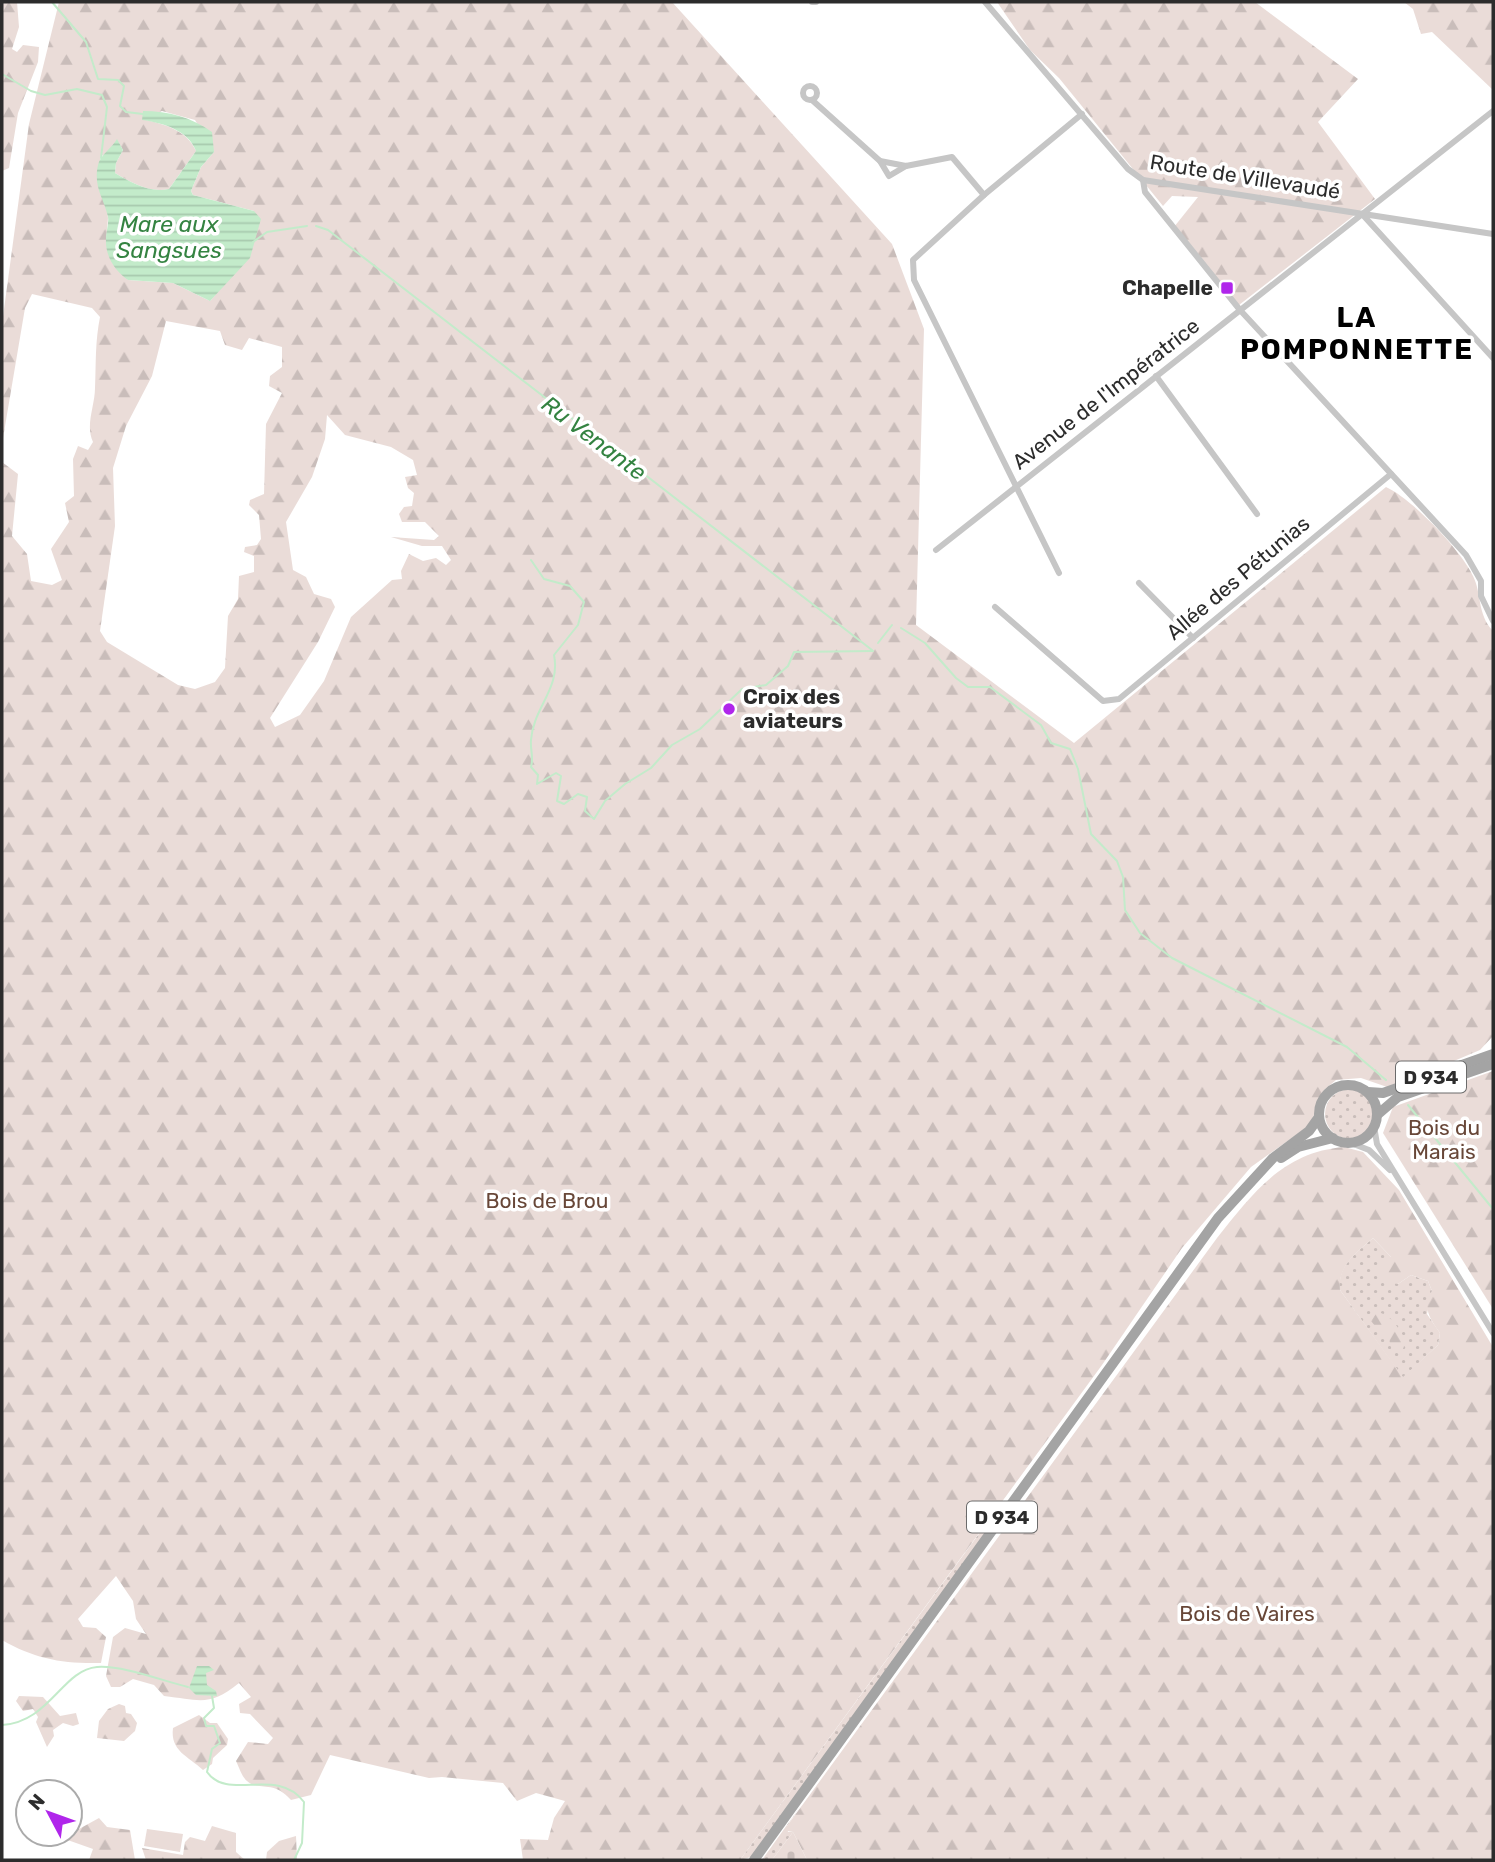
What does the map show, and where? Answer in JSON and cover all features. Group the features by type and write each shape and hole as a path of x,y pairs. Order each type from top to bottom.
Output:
{"main road":[{"name":"D 934","path":"1368,1092 1383,1093 1493,1056"},
{"name":"D 934","path":"1377,1115 1398,1097 1493,1064"},
{"path":"1352,1085 1368,1092 1377,1115 1369,1135 1351,1143 1333,1138 1326,1132 1320,1117 1323,1101 1333,1089 1352,1085"},
{"name":"D 934","path":"754,1860 1218,1219 1255,1176 1286,1147 1309,1131 1320,1117"},
{"name":"D 934","path":"1255,1176 1298,1147 1333,1138"}],"street":[{"name":"Route de Villevaudé","path":"985,2 1128,169 1143,180 1493,234"},
{"path":"812,100 880,161 889,176 906,166 952,158 984,195"},
{"name":"Avenue de l'Impératrice","path":"936,550 1493,111"},
{"path":"1059,573 914,280 915,255 1082,114"},
{"path":"1143,180 1145,192 1240,310 1466,555 1481,581 1481,596 1493,621"},
{"path":"1363,214 1493,358"},
{"path":"1156,376 1257,514"},
{"name":"Allée des Pétunias","path":"995,607 1103,701 1119,699 1391,474"},
{"path":"1139,583 1193,638"},
{"path":"1450,1079 1493,1056"},
{"path":"1374,1126 1377,1144 1493,1333"},
{"path":"1351,1143 1369,1150 1399,1179"}],"green space":[{"path":"2,2 17,2 19,27 12,49 17,52 23,45 39,47 38,62 18,113 9,168 2,171"},
{"name":"Bois de Brou","path":"59,2 672,2 892,244 924,329 916,625 1074,743 1386,487 1408,502 1434,526 1467,565 1476,583 1484,618 1493,631 1493,1036 1480,1050 1390,1088 1361,1078 1336,1080 1324,1090 1310,1125 1251,1167 1182,1248 1102,1365 740,1860 523,1860 520,1839 548,1840 554,1818 565,1801 536,1793 517,1801 503,1783 429,1778 330,1755 311,1795 291,1800 278,1790 256,1786 247,1781 236,1761 248,1742 268,1744 273,1738 250,1714 240,1713 239,1704 251,1697 239,1683 220,1696 204,1700 164,1696 154,1685 133,1679 120,1687 111,1687 106,1676 113,1637 125,1628 146,1634 136,1619 133,1601 116,1576 78,1619 83,1627 96,1628 106,1637 101,1663 50,1659 26,1652 2,1640 2,462 18,474 12,536 27,554 31,581 52,585 62,580 51,549 69,522 65,503 74,496 73,459 78,446 88,450 93,442 90,422 95,395 96,344 100,317 92,308 32,294 25,308 2,444 2,324 29,124","holes":["162,111 195,120 214,152 201,167 191,191 193,195 254,211 229,279 210,301 173,283 128,280 106,242 108,218 100,157 109,152 117,140 123,150 116,163 115,173 141,186 162,190 169,189 196,151 181,133 142,119","166,321 220,331 225,345 242,350 249,338 282,347 282,367 270,376 269,386 282,393 266,424 264,494 250,500 249,505 259,515 261,539 257,545 245,547 244,552 254,556 254,572 239,576 238,599 228,616 225,668 215,682 195,689 178,685 107,642 100,631 115,526 113,468 126,426 152,376","327,415 345,435 391,447 413,460 417,475 405,477 408,488 414,493 412,506 404,507 399,514 402,522 425,522 439,536 434,540 391,537 422,546 442,546 451,560 446,565 436,558 423,561 409,554 401,571 402,579 392,580 351,617 324,681 300,715 275,727 270,718 318,642 335,607 331,599 314,594 306,577 293,570 286,522 312,477 325,439"]},
{"path":"997,2 1255,2 1358,79 1318,122 1375,199 1239,305 1174,227 1198,197 1172,196 1163,206 1059,78 1030,50"},
{"path":"1404,2 1493,2 1493,90 1432,32 1421,34 1413,9"},
{"name":"Bois du Marais","path":"1493,1071 1493,1309 1383,1133 1393,1107"},
{"path":"1350,1089 1367,1097 1375,1114 1367,1131 1350,1139 1333,1131 1325,1114 1333,1097"},
{"name":"Bois de Vaires","path":"1344,1147 1363,1152 1399,1190 1493,1347 1493,1860 807,1860 793,1832 787,1831 787,1826 1217,1238 1271,1178 1303,1157","holes":["1373,1238 1391,1257 1379,1265 1379,1274 1387,1282 1398,1284 1411,1275 1428,1281 1432,1291 1428,1313 1440,1333 1438,1345 1403,1377 1340,1290 1345,1267"]},
{"path":"1373,1238 1391,1257 1398,1284 1411,1275 1428,1281 1432,1291 1427,1314 1440,1333 1438,1345 1403,1378 1340,1290 1345,1267 1354,1254"},
{"path":"1377,1312 1391,1319 1406,1340 1402,1352 1392,1351 1388,1335 1381,1333 1371,1321"},
{"path":"1000,1505 986,1532 751,1857 740,1860"},
{"path":"19,1696 43,1697 60,1716 76,1713 79,1724 73,1726 63,1723 53,1730 54,1736 47,1747 36,1722 38,1717 33,1709 23,1711 16,1701"},
{"path":"119,1704 125,1706 126,1713 131,1714 137,1723 135,1731 124,1741 97,1738 99,1721 108,1709"},
{"path":"199,1715 210,1723 217,1723 228,1739 227,1745 213,1758 212,1764 203,1770 177,1748 173,1736 173,1728"},
{"path":"802,1804 787,1826 788,1832 793,1832 772,1860 762,1860"},
{"path":"99,1818 107,1827 130,1830 135,1860 89,1860 93,1849 84,1846 84,1826"},
{"path":"212,1826 236,1833 236,1852 245,1860 146,1860 142,1848 183,1855 185,1842 190,1837 205,1841"},
{"path":"147,1829 183,1834 180,1852 144,1846"},
{"path":"793,1832 807,1860 772,1860"},
{"path":"296,1836 297,1860 266,1860 267,1852 279,1841"}],"water":[{"name":"Mare aux Sangsues","path":"143,111 179,116 212,132 214,152 201,167 191,191 193,195 254,211 261,219 250,258 210,301 173,283 128,280 115,268 109,257 106,245 108,217 97,173 99,161 112,145 117,139 123,150 116,163 115,173 155,190 169,189 196,151 181,133 158,123 142,120"},
{"path":"197,1666 209,1666 214,1670 206,1673 207,1685 216,1691 217,1696 196,1695 189,1688"}],"waterway":[{"name":"Ru Venante","path":"52,2 86,42 98,79 118,80 124,86 120,106 126,112 143,114"},
{"path":"2,74 31,91 45,95 77,89 102,95 107,107 101,158"},
{"name":"Ru Venante","path":"253,242 267,232 307,226"},
{"name":"Ru Venante","path":"316,226 328,230 872,650"},
{"path":"531,560 544,579 570,586 584,602 578,625 554,655 554,678 533,729 531,767 538,775 537,784 556,773 561,776 557,801 564,804 578,794 587,797 585,811 594,819 605,801 625,784 651,768 672,745 700,729 742,689 766,685 788,666 794,652 873,651"},
{"path":"878,643 892,625"},
{"path":"901,628 925,643 956,678 968,687 990,687 1041,725 1051,743 1070,749 1078,769 1091,834 1117,861 1123,877 1125,910 1140,933 1172,958 1347,1047 1386,1080"},
{"path":"1408,1105 1493,1209"},
{"path":"2,1725 18,1722 32,1715 74,1677 97,1667 130,1671 188,1687"},
{"path":"212,1696 214,1708 204,1718 206,1726 214,1726 220,1743 212,1749 207,1772 216,1780 227,1784 280,1786 293,1792 304,1802 302,1843 294,1860"}],"place":[{"name":"Chapelle","path":"1227,288"},
{"name":"Croix des aviateurs","path":"729,709"}],"district":[{"name":"LA POMPONNETTE","path":"1357,333"}]}
